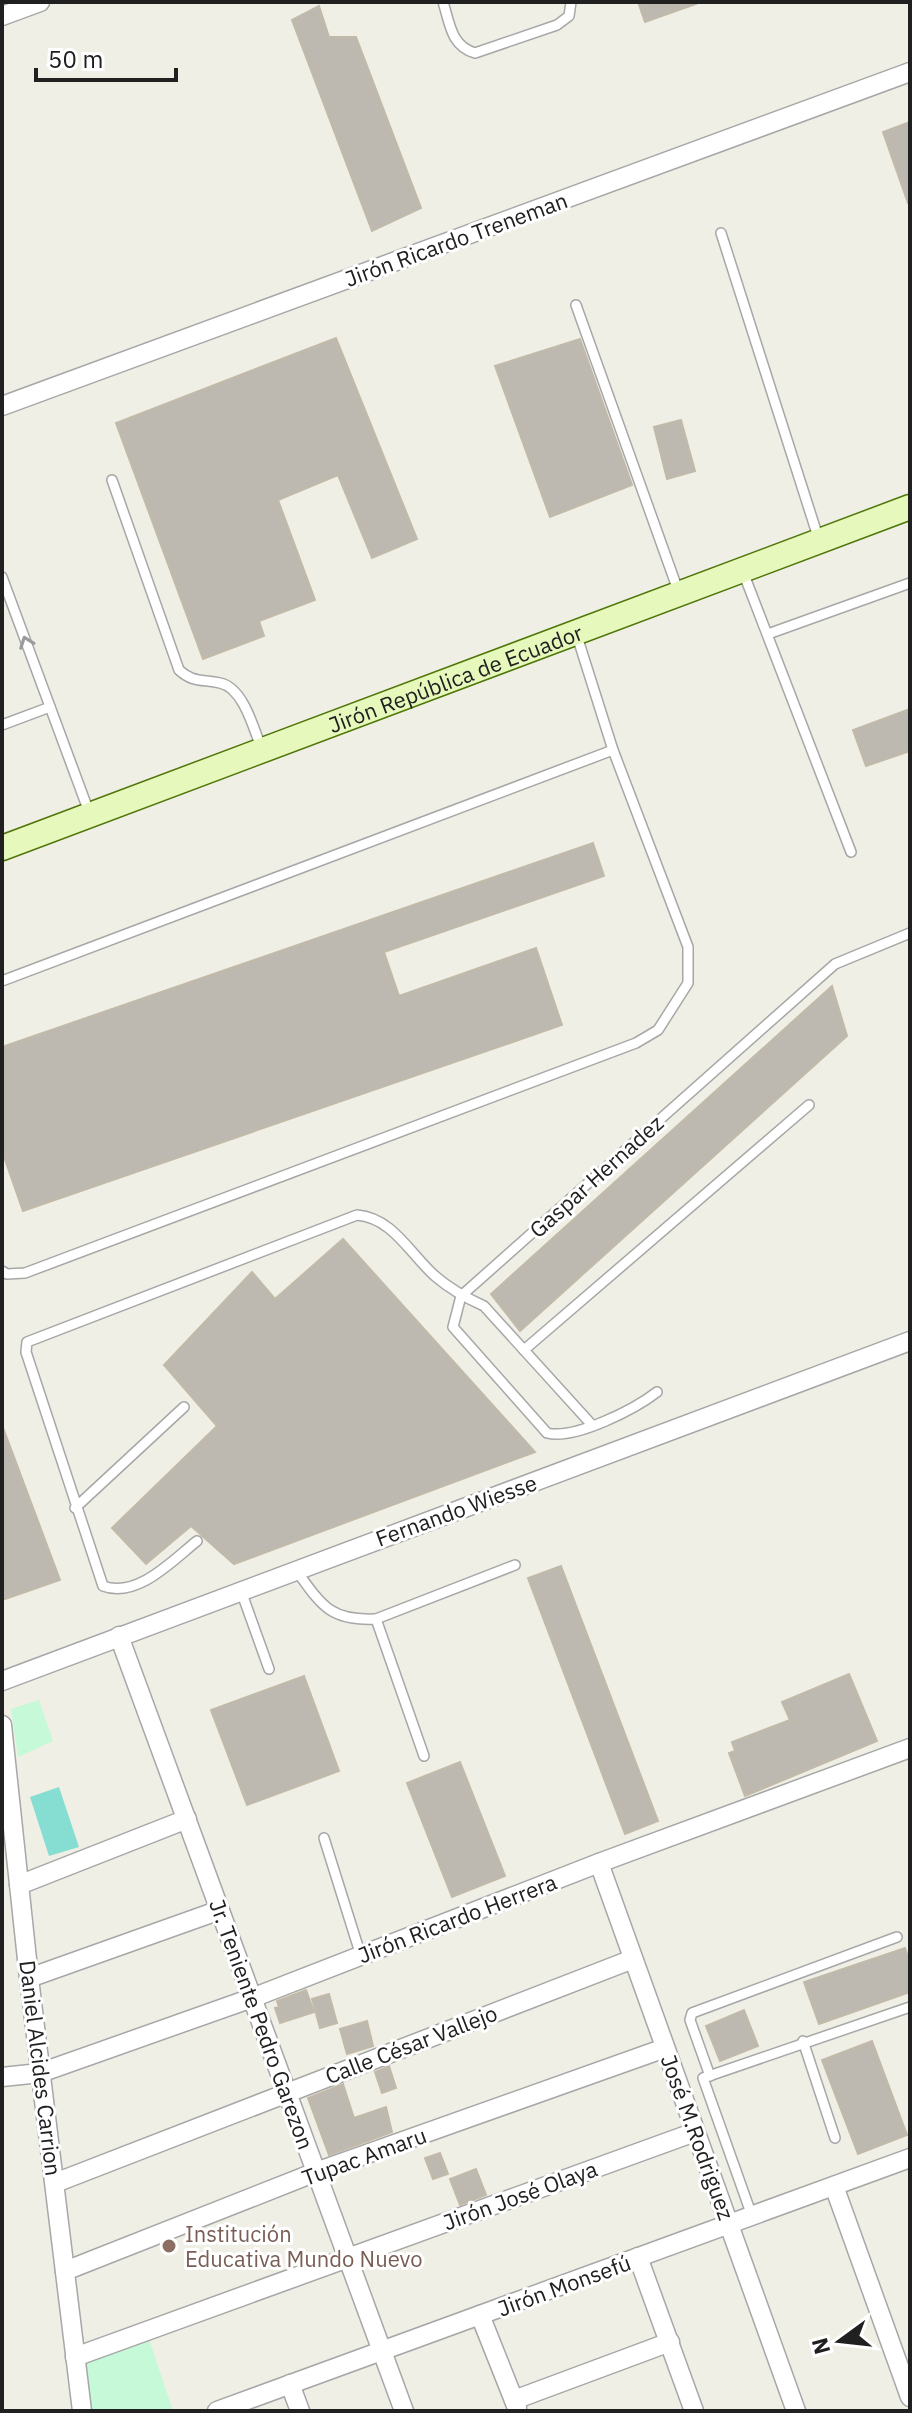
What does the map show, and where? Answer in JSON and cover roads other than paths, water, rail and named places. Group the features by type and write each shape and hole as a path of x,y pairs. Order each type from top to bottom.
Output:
{"street":[{"path":"2,16 40,2"},
{"name":"Jirón Ricardo Treneman","path":"2,406 910,72"},
{"name":"Jirón República de Ecuador","path":"2,848 910,507"},
{"name":"Fernando Wiesse","path":"2,1681 910,1341"},
{"name":"Jr. Teniente Pedro Garezon","path":"119,1636 404,2411"},
{"name":"Daniel Alcides Carrion","path":"2,1725 40,2073 82,2411"},
{"name":"Jirón Ricardo Herrera","path":"2,2077 40,2073 252,1998 599,1863 910,1748"},
{"path":"19,1885 187,1819"},
{"name":"José M.Rodriguez","path":"599,1863 796,2411"},
{"path":"29,1978 220,1910"},
{"name":"Calle César Vallejo","path":"55,2183 633,1959"},
{"name":"Tupac Amaru","path":"65,2271 316,2172 665,2048"},
{"name":"Jirón José Olaya","path":"75,2357 695,2132"},
{"name":"Jirón Monsefú","path":"217,2411 910,2158"},
{"path":"834,2186 910,2397"},
{"path":"638,2257 694,2411"},
{"path":"480,2315 516,2406 670,2342"},
{"path":"290,2384 300,2411"}],"lane":[{"path":"443,2 454,40 462,49 475,53 557,25 569,16 571,2"},
{"path":"721,233 819,540"},
{"path":"576,305 679,593"},
{"path":"112,480 179,670 188,679 222,683 234,690 262,750"},
{"path":"742,569 851,852"},
{"path":"2,577 90,815"},
{"path":"768,634 910,583"},
{"path":"2,1271 7,1274 25,1273 636,1043 658,1030 688,983 688,947 613,750 576,633"},
{"path":"2,725 50,707"},
{"path":"2,981 613,750"},
{"name":"Gaspar Hernadez","path":"461,1296 835,964 910,933"},
{"path":"524,1350 809,1105"},
{"path":"197,1541 147,1581 107,1588 103,1586 26,1352 27,1342 357,1215 380,1219 435,1276 461,1296 484,1306 592,1425"},
{"path":"461,1296 453,1327 547,1433 592,1425 638,1407 657,1392"},
{"path":"75,1508 184,1407"},
{"path":"296,1570 329,1611 350,1620 376,1619 515,1565"},
{"path":"241,1591 269,1669"},
{"path":"376,1619 424,1756"},
{"path":"324,1838 361,1956"},
{"path":"710,2076 690,2020 692,2013 897,1937"},
{"path":"752,2216 703,2078 803,2041 910,2007"},
{"path":"803,2041 835,2138"}],"place":[{"name":"Institución Educativa Mundo Nuevo","path":"169,2246"}]}
